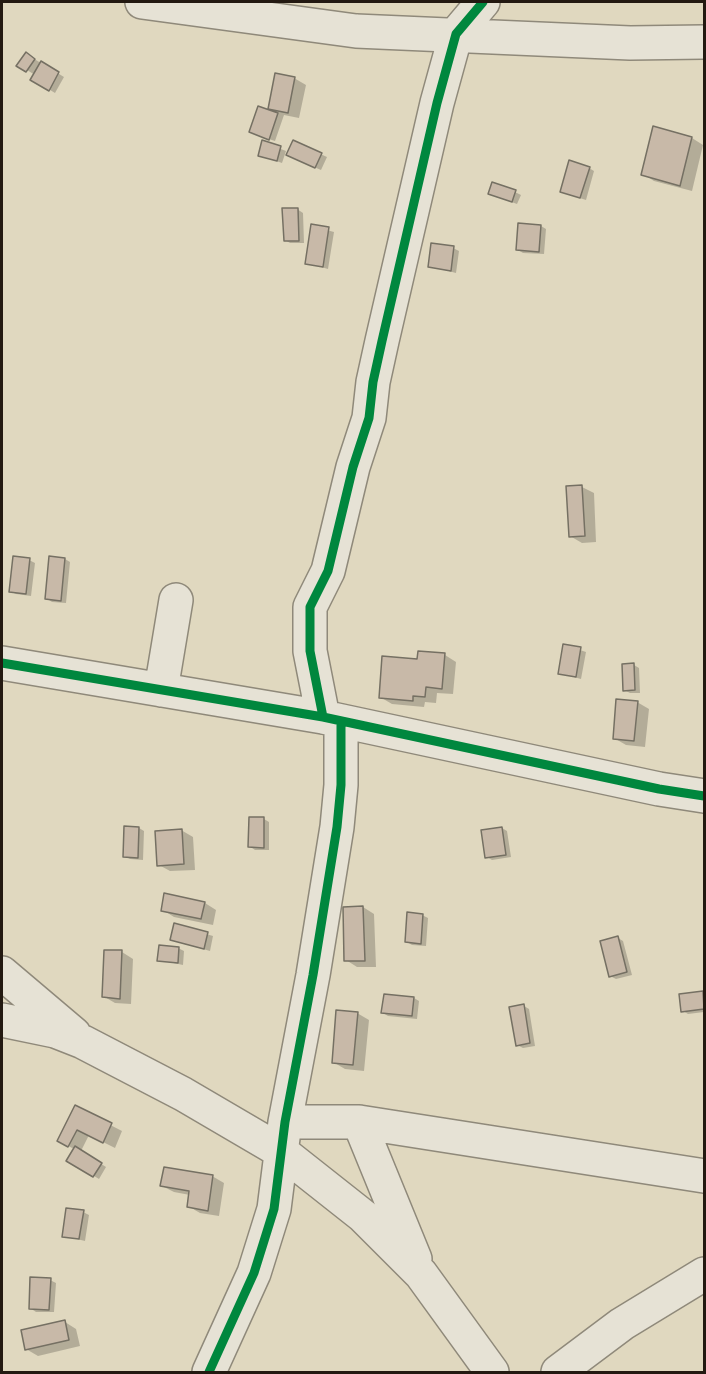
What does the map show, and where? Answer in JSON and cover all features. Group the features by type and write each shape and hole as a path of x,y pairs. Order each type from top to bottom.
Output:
{"street":[{"path":"142,2 356,31 630,43 705,42"},
{"path":"209,1372 231,1328 267,1238 337,827 341,785 332,719 310,651 310,607 328,571 353,467 369,418 379,352 437,104 456,34 483,2"},
{"path":"161,690 176,600"},
{"path":"2,663 332,719 659,789 705,796"},
{"path":"2,973 83,1042"},
{"path":"2,1020 55,1032 83,1042 183,1094 284,1137 421,1274 492,1372"},
{"path":"284,1137 359,1122 705,1176"},
{"path":"359,1122 421,1274"},
{"path":"558,1372 622,1324 705,1274"}],"building":[{"path":"26,52 35,59 26,72 16,66"},
{"path":"41,61 59,72 49,91 30,80"},
{"path":"275,73 295,77 288,113 268,109"},
{"path":"258,106 278,113 269,140 249,132"},
{"path":"653,126 692,137 680,186 641,175"},
{"path":"262,140 281,146 277,161 258,156"},
{"path":"293,140 322,153 315,168 286,155"},
{"path":"569,160 590,167 580,198 560,192"},
{"path":"492,182 516,190 512,202 488,194"},
{"path":"282,208 298,208 299,241 284,241"},
{"path":"518,223 541,225 539,252 516,250"},
{"path":"311,224 329,227 323,267 305,264"},
{"path":"431,243 454,246 451,271 428,267"},
{"path":"582,485 585,536 569,537 566,486"},
{"path":"13,556 30,558 26,594 9,592"},
{"path":"49,556 65,558 61,601 45,599"},
{"path":"563,644 581,647 576,677 558,674"},
{"path":"418,651 445,653 442,689 426,687 425,697 413,696 413,701 379,698 382,656 417,659"},
{"path":"634,663 635,690 623,691 622,664"},
{"path":"616,699 638,701 634,741 613,739"},
{"path":"249,817 264,817 264,848 248,847"},
{"path":"124,826 139,827 138,858 123,857"},
{"path":"502,827 506,855 485,858 481,830"},
{"path":"182,829 184,864 157,866 155,831"},
{"path":"164,893 205,902 201,919 161,911"},
{"path":"363,906 365,961 344,961 343,907"},
{"path":"407,912 423,914 421,944 405,942"},
{"path":"174,923 208,932 204,949 170,940"},
{"path":"618,936 627,972 609,977 600,941"},
{"path":"159,945 179,947 178,963 157,961"},
{"path":"104,950 122,950 120,999 102,997"},
{"path":"703,991 704,1009 681,1012 679,994"},
{"path":"384,994 414,997 412,1016 381,1013"},
{"path":"524,1004 530,1043 516,1046 509,1007"},
{"path":"336,1010 358,1012 353,1065 332,1063"},
{"path":"75,1105 112,1123 103,1143 77,1130 68,1147 57,1141"},
{"path":"75,1146 102,1163 93,1177 66,1161"},
{"path":"164,1167 213,1175 208,1211 187,1207 189,1191 160,1186"},
{"path":"66,1208 84,1210 79,1239 62,1237"},
{"path":"30,1277 51,1278 49,1310 29,1309"},
{"path":"65,1320 69,1340 25,1350 21,1330"}],"cycle path":[{"path":"323,717 310,651 310,607 328,571 353,467 369,418 373,382 382,341 437,103 456,34 483,2"},
{"path":"2,663 323,717 659,789 704,796"},
{"path":"209,1372 254,1273 274,1209 285,1122 313,975 337,827 341,785 341,721"}]}
